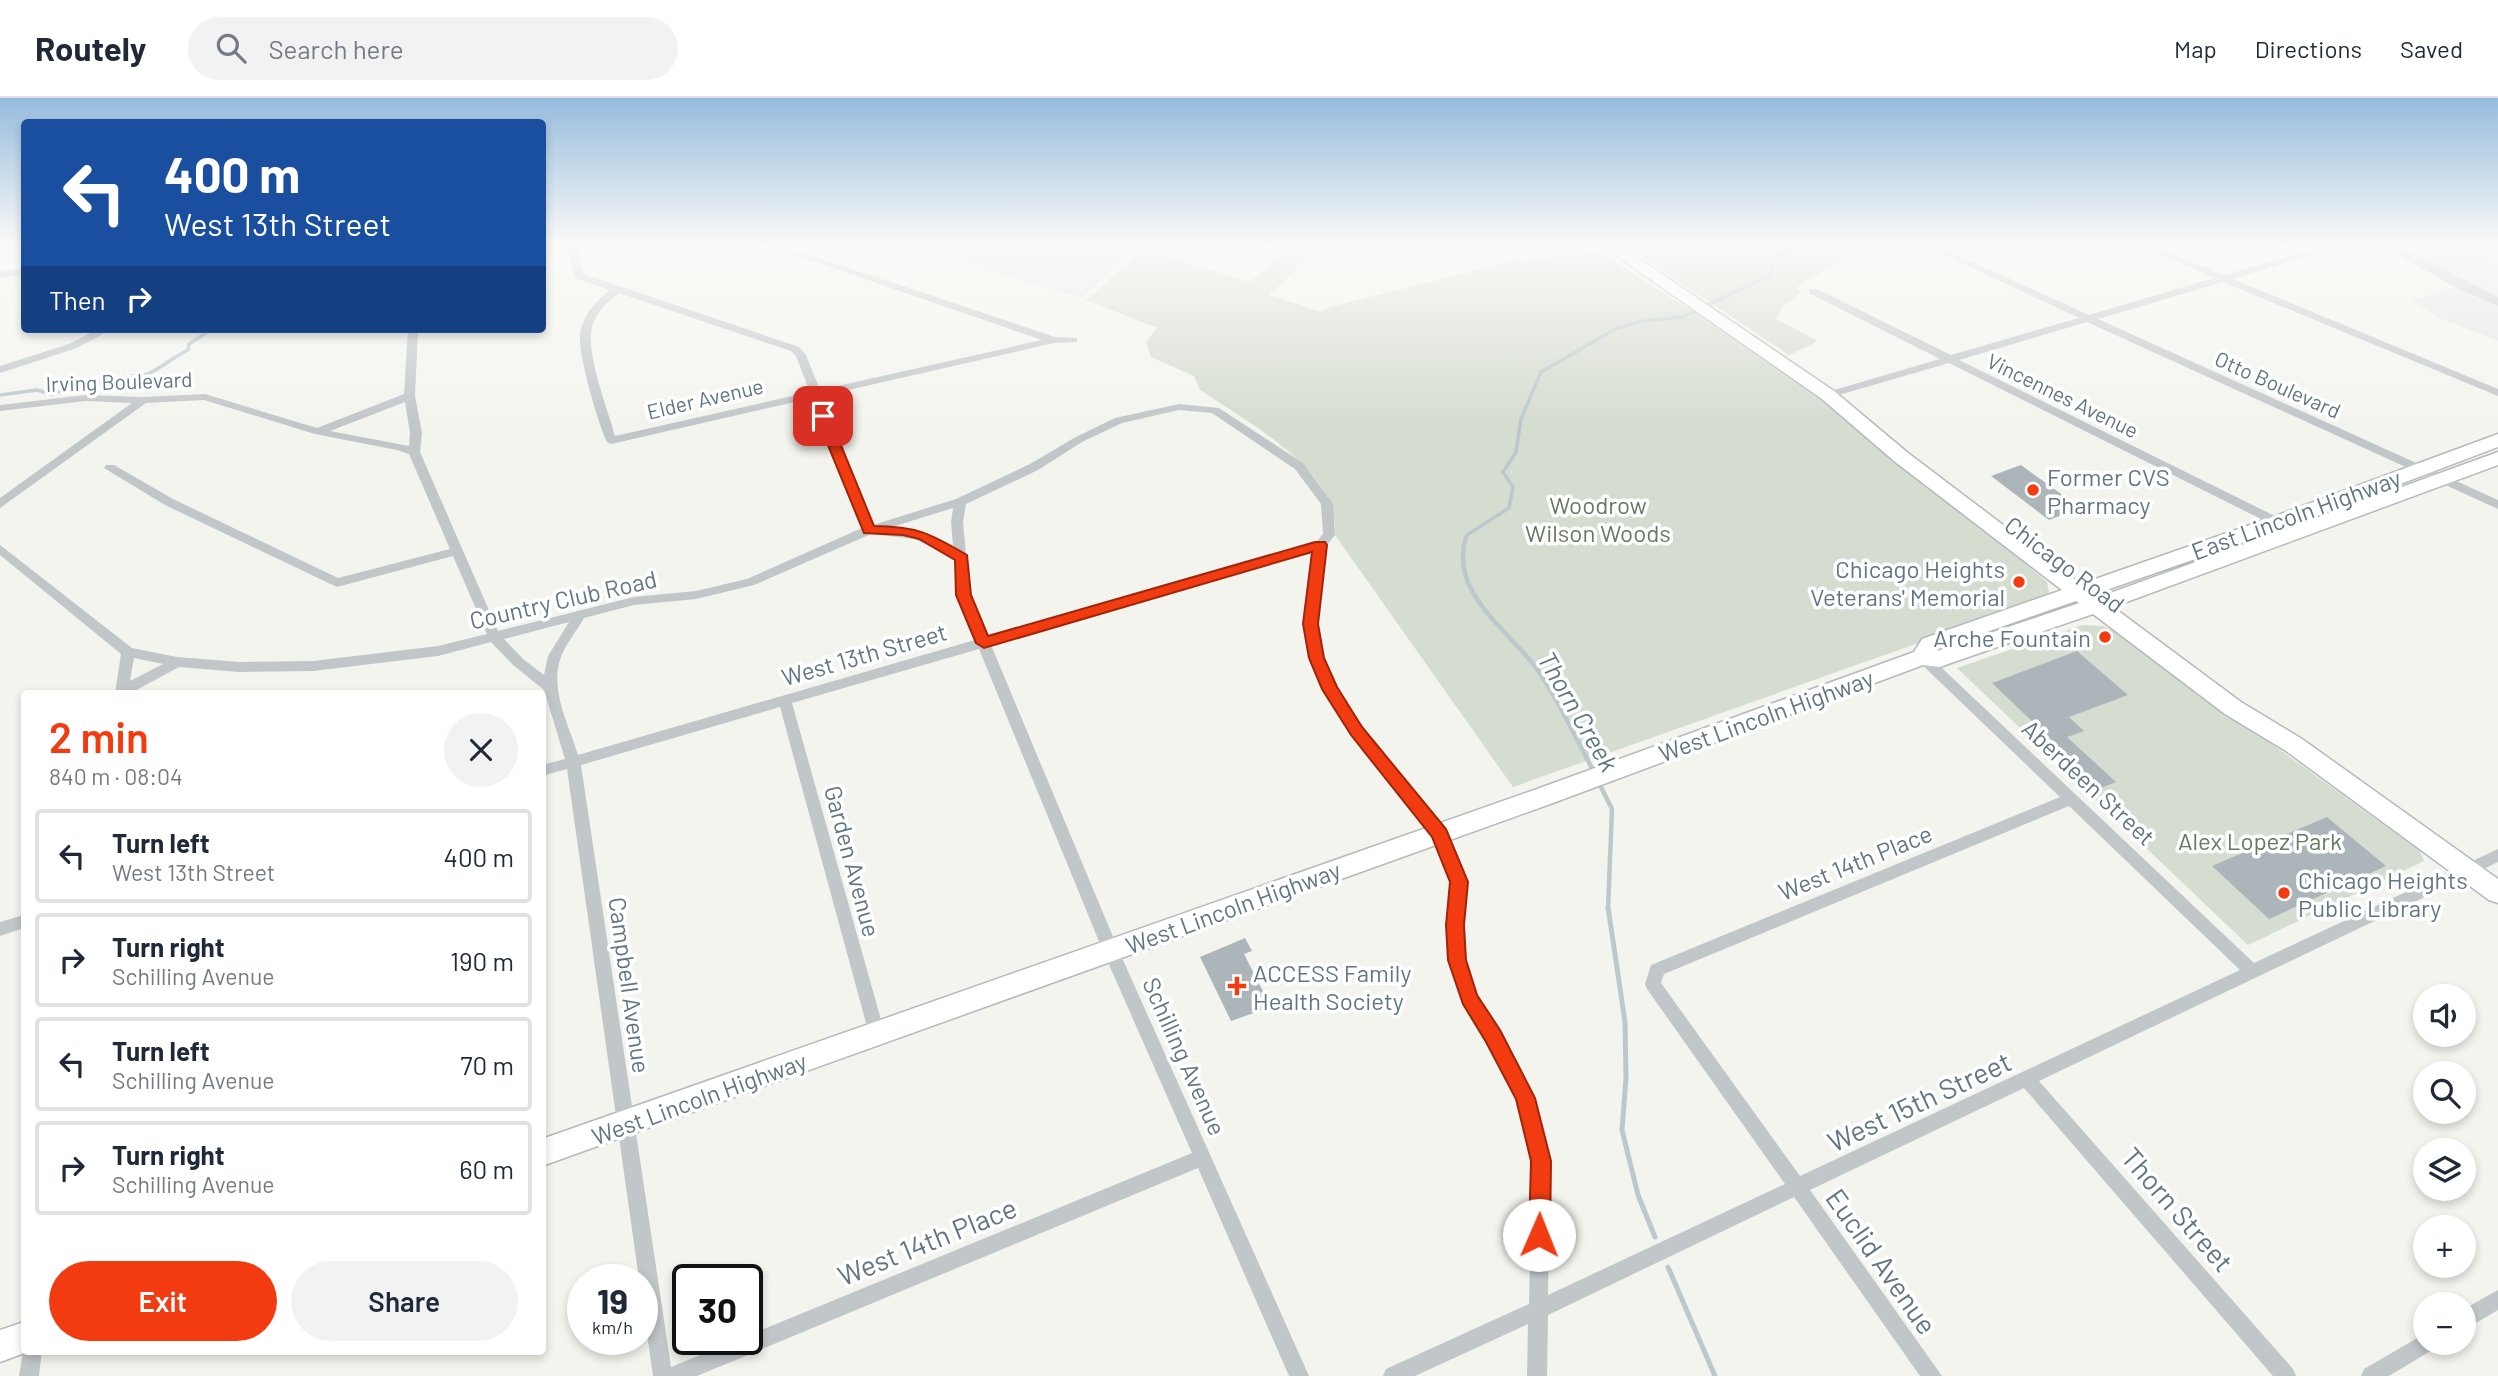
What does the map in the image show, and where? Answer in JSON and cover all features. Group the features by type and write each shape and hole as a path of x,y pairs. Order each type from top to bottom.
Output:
{"main road":[{"name":"Chicago Road","path":"1699,305 1828,395 1868,416 2233,708 2294,745 2498,892"},
{"name":"East Lincoln Highway","path":"2095,596 2277,523 2498,440"},
{"name":"East Lincoln Highway","path":"2095,596 2297,532 2498,458"},
{"name":"West Lincoln Highway","path":"546,1152 1440,834 1922,657 1940,659 2095,596"},
{"path":"0,1346 21,1339"}],"street":[{"name":"Elder Avenue","path":"598,305 590,317 584,337 611,440 1054,340"},
{"path":"667,305 794,349 801,355 869,530 903,530 924,536 962,558"},
{"path":"949,305 1054,340 1073,340"},
{"name":"Vincennes Avenue","path":"1838,305 2297,532"},
{"name":"Otto Boulevard","path":"2057,305 2498,505"},
{"path":"1828,395 2134,305"},
{"path":"2286,305 2498,393"},
{"path":"0,370 73,346 99,333"},
{"path":"413,333 409,396 416,433 414,452 495,638 518,662 550,687"},
{"path":"319,432 409,396"},
{"name":"Irving Boulevard","path":"0,408 86,398 143,400 205,397 319,432 414,452"},
{"path":"0,504 143,400"},
{"name":"Country Club Road","path":"0,549 128,652 177,662 239,667 313,666 438,651 634,601 696,595 750,582 869,530 960,502 1034,467 1078,440 1119,420 1179,407 1215,410 1299,466 1327,504 1329,535 1320,545 1311,624 1317,658 1330,689 1357,731 1440,834 1459,882 1455,925 1457,960 1469,998 1493,1036 1525,1098 1541,1161 1537,1376"},
{"path":"110,468 169,502 337,583 457,551"},
{"name":"Schilling Avenue","path":"960,502 957,522 963,595 1111,951 1299,1376"},
{"name":"West 13th Street","path":"546,770 1320,545"},
{"name":"Campbell Avenue","path":"579,616 570,633 554,651 550,687 573,762 663,1376"},
{"path":"122,690 128,652"},
{"name":"Aberdeen Street","path":"1922,657 2253,972"},
{"path":"126,690 177,662"},
{"name":"Garden Avenue","path":"785,701 877,1034"},
{"name":"West 14th Place","path":"1657,970 2071,799"},
{"name":"West 15th Street","path":"1393,1376 1538,1310 2498,855"},
{"path":"0,929 21,923"},
{"name":"Euclid Avenue","path":"1657,970 1653,984 1932,1376"},
{"name":"Thorn Street","path":"2027,1079 2286,1376"},
{"name":"West 14th Place","path":"673,1376 1203,1157"},
{"path":"2476,1315 2495,1306"},
{"path":"2371,1376 2413,1350"},
{"path":"29,1376 32,1355"}],"shaded area":[{"path":"2417,305 2498,305 2498,341 2442,319"}],"green space":[{"name":"Woodrow Wilson Woods","path":"1098,305 1299,305 1322,312 1326,308 1339,305 1682,305 1822,401 2039,575 2047,582 2049,594 2045,598 1513,787 1335,535 1333,511 1323,489 1287,450 1200,390 1194,376 1151,357 1146,342 1157,328"},
{"path":"1713,305 1786,305 1776,319 1818,341 1789,355"},
{"name":"Alex Lopez Park","path":"2082,625 2103,626 2118,633 2420,851 2424,861 2248,945 1957,668"}],"building":[{"name":"Former CVS Pharmacy","path":"2021,465 2075,504 2062,509 2067,513 2049,520 1991,476"},
{"path":"2077,651 2128,695 2069,717 2084,731 2067,737 2116,782 2094,791 2047,746 2055,743 1992,683"},
{"name":"Chicago Heights Public Library","path":"2327,817 2386,866 2269,919 2212,866"},
{"name":"ACCESS Family Health Society","path":"1245,938 1252,951 1244,954 1271,1007 1231,1021 1200,957"}],"waterway":[{"name":"Thorn Creek","path":"1466,539 1467,535 1509,508 1513,487 1503,472 1516,452 1521,419 1541,372 1617,328 1641,321 1683,317 1709,305"},
{"path":"0,395 37,390 51,394 90,383 147,374 188,350 189,344 206,333"},
{"name":"Thorn Creek","path":"1466,537 1463,557 1466,576 1474,594 1539,672 1594,772"},
{"name":"Thorn Creek","path":"1599,783 1612,809 1608,907"},
{"name":"Thorn Creek","path":"1608,907 1625,1022 1626,1078 1622,1130 1638,1195 1655,1237"},
{"name":"Thorn Creek","path":"1668,1267 1715,1376"}],"place":[{"name":"Former CVS Pharmacy","path":"2033,490"},
{"name":"Chicago Heights Veterans' Memorial","path":"2019,582"},
{"name":"Arche Fountain","path":"2105,637"},
{"name":"Chicago Heights Public Library","path":"2284,893"},
{"name":"ACCESS Family Health Society","path":"1237,986"}],"route":[{"path":"823,416 869,530 903,530 924,536 962,558 963,595 984,643 1320,545 1311,624 1317,658 1330,689 1357,731 1440,834 1459,882 1455,925 1457,960 1469,998 1493,1036 1525,1098 1541,1161 1539,1235"}]}
